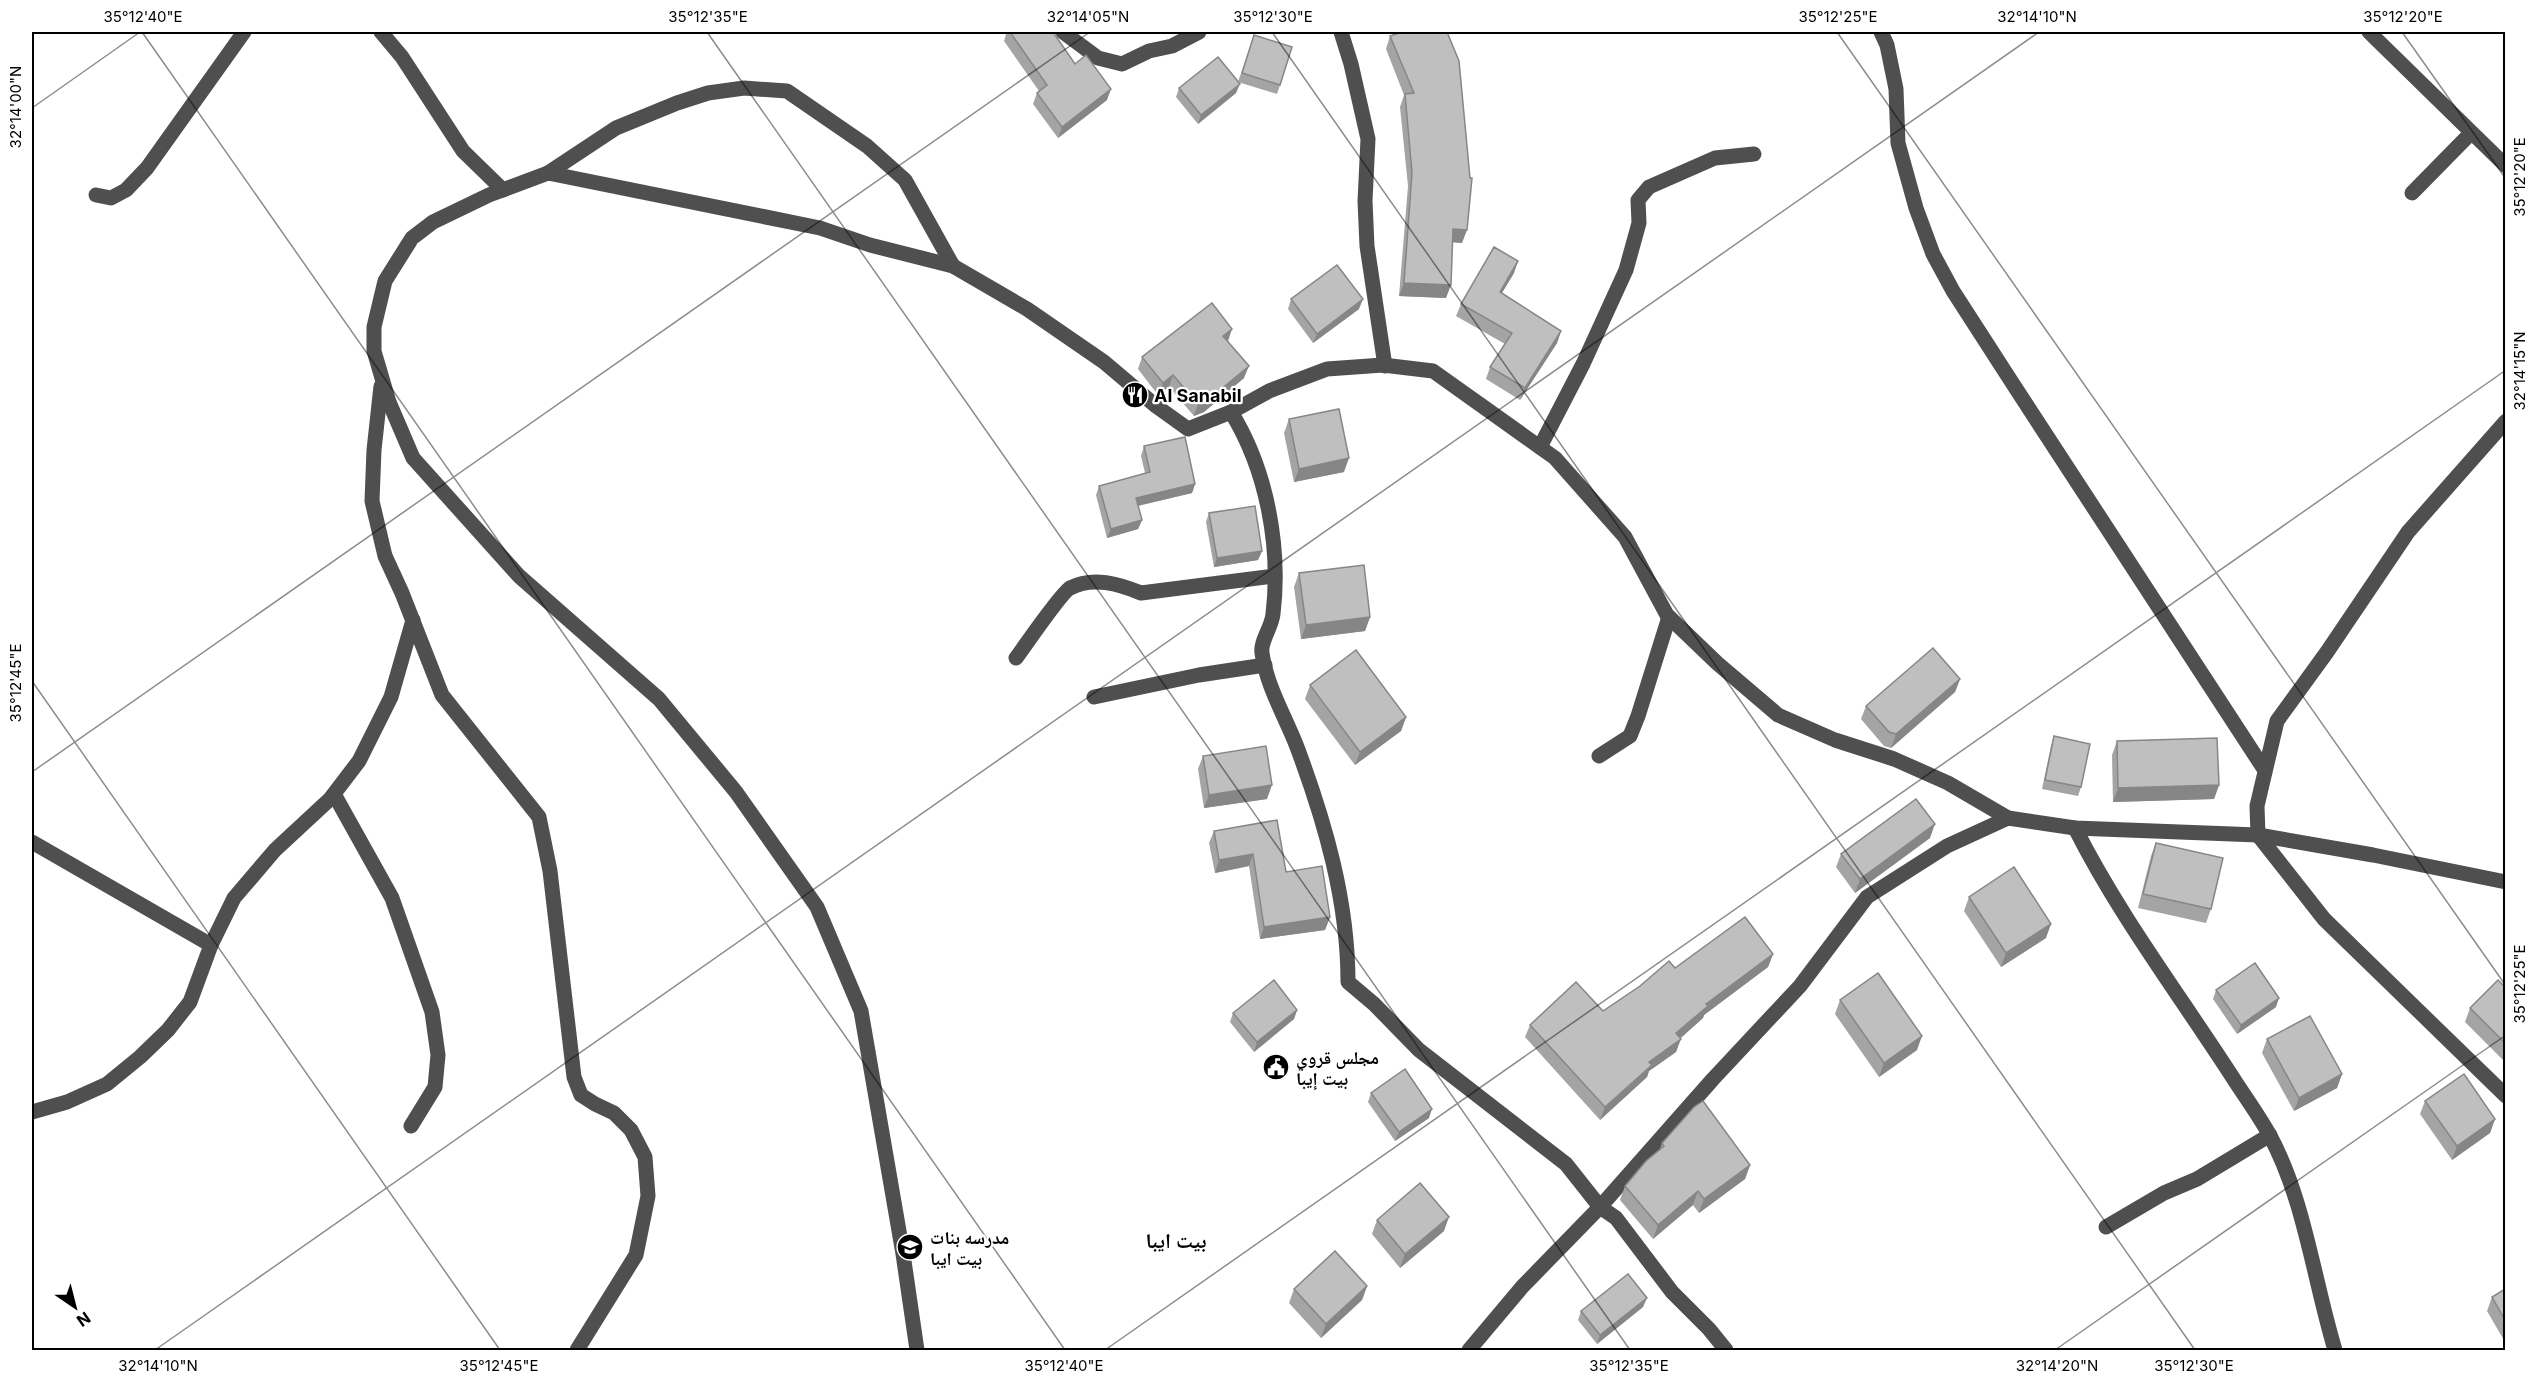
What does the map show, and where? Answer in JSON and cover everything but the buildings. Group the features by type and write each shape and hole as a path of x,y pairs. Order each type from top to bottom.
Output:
{"street":[{"path":"96,195 111,198 126,190 147,168 243,32"},
{"path":"381,32 402,57 463,151 503,190"},
{"path":"1063,32 1098,58 1122,64 1149,51 1172,46 1199,32"},
{"path":"1341,32 1368,138 1365,201 1367,246 1385,366"},
{"path":"1881,32 1887,45 1896,89 1898,143 1916,207 1933,254 1953,291 2264,769"},
{"path":"2369,32 2505,166"},
{"path":"917,1350 900,1232 861,1011 817,907 736,792 659,699 519,576 413,458 382,380 374,351 374,327 385,280 412,238 433,222 503,190 548,173 616,128 708,93 744,88 787,91 867,146 905,180 952,266"},
{"path":"2412,193 2470,134"},
{"path":"1540,447 1583,364 1626,270 1639,223 1638,200 1649,187 1716,158 1754,154"},
{"path":"548,173 820,228 870,245 952,266 1027,309 1104,362 1156,406 1188,429 1231,412 1269,391 1327,369 1385,366 1433,371 1555,458 1625,537 1669,617 1717,663 1778,715 1835,740 1894,759 1948,783 2008,818 2075,828 2258,836 2373,855 2505,882"},
{"path":"382,380 374,450 372,501 385,556 442,695 539,818 550,872 574,1077 581,1095 614,1113 632,1130 645,1157 648,1196 636,1255 577,1350"},
{"path":"1231,412 1246,437 1260,474 1274,546 1273,616 1261,650 1270,688 1296,745 1316,801 1343,902 1348,982 1419,1050 1566,1164 1600,1208 1616,1218 1672,1292 1709,1329 1726,1350"},
{"path":"2505,421 2408,532 2277,721 2257,806 2258,836 2324,919 2505,1096"},
{"path":"1016,658 1068,589 1095,581 1124,586 1141,593 1274,576"},
{"path":"1599,756 1630,736 1669,617"},
{"path":"32,1112 67,1102 106,1084 140,1057 168,1030 190,1002 211,945 234,898 275,850 334,794 359,761 391,697 413,620"},
{"path":"1094,697 1199,675 1265,665"},
{"path":"334,794 392,898 432,1012 438,1055 435,1087 411,1126"},
{"path":"1469,1350 1522,1287 1600,1208 1713,1079 1800,986 1867,897 1947,846 2008,818"},
{"path":"2075,828 2091,861 2131,926 2202,1029 2270,1135 2293,1189 2335,1350"},
{"path":"32,842 211,945"},
{"path":"2106,1227 2164,1193 2197,1179 2270,1135"}],"place":[{"name":"Al Sanabil","path":"1135,395"},
{"name":"مجلس قروي بيت إيبا","path":"1276,1067"},
{"name":"مدرسه بنات بيت ايبا","path":"910,1247"}],"district":[{"name":"بيت ايبا","path":"1176,1240"}]}
